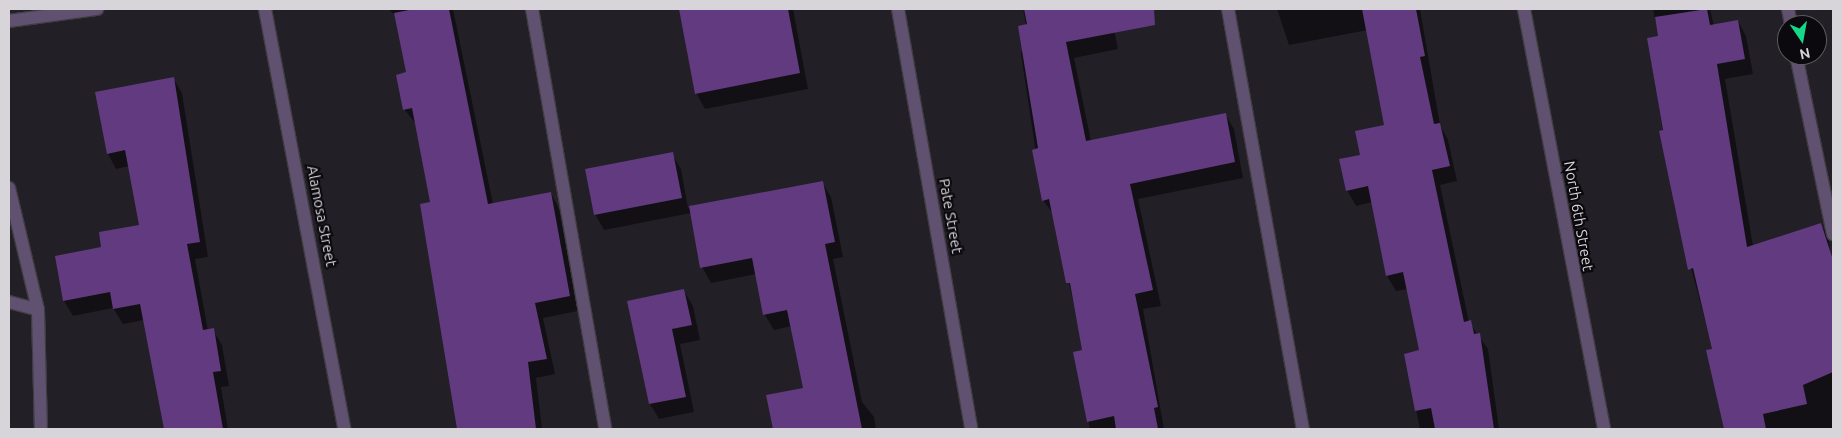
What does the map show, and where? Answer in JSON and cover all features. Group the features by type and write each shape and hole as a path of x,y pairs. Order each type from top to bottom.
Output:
{"street":[{"path":"9,21 97,9"},
{"name":"Alamosa Street","path":"265,9 344,429"},
{"path":"532,9 605,429"},
{"name":"Pate Street","path":"898,9 971,429"},
{"path":"1228,9 1303,429"},
{"name":"North 6th Street","path":"1524,9 1604,429"},
{"path":"1798,65 1833,234"},
{"path":"9,188 38,310 41,429"},
{"path":"9,302 38,310"}],"building":[{"path":"414,9 449,9 488,204 551,192 570,296 535,303 547,359 528,362 536,429 457,429 420,204 430,202 412,108 403,110 396,75 406,72 394,13"},
{"path":"679,9 788,9 800,73 695,94"},
{"path":"1024,9 1154,9 1155,25 1066,42 1086,141 1226,113 1235,162 1130,184 1153,290 1135,294 1158,407 1154,408 1158,429 1116,429 1114,416 1087,422 1073,352 1082,350 1070,283 1066,283 1049,199 1042,201 1032,150 1038,148 1018,26 1027,24"},
{"path":"1362,9 1416,9 1425,56 1420,57 1434,124 1440,123 1450,166 1432,170 1464,322 1471,320 1474,334 1480,333 1494,429 1435,429 1431,408 1415,411 1404,354 1419,350 1403,272 1386,276 1368,186 1346,191 1339,159 1360,155 1355,131 1384,125"},
{"path":"1707,9 1710,25 1738,20 1745,59 1717,64 1747,247 1821,223 1833,260 1833,372 1803,385 1807,404 1763,414 1766,429 1724,429 1706,350 1712,349 1693,268 1688,270 1659,131 1663,130 1647,38 1658,36 1655,17"},
{"path":"174,77 200,242 187,244 203,330 214,328 221,371 213,372 223,429 164,429 140,304 113,309 110,292 63,301 55,256 101,247 99,232 139,225 125,150 107,154 95,92"},
{"path":"673,152 682,198 594,215 585,169"},
{"path":"823,181 835,242 825,244 862,429 773,429 766,395 803,388 787,310 763,315 752,258 700,268 689,206"},
{"path":"684,289 692,325 672,329 686,397 649,404 627,301"}]}
